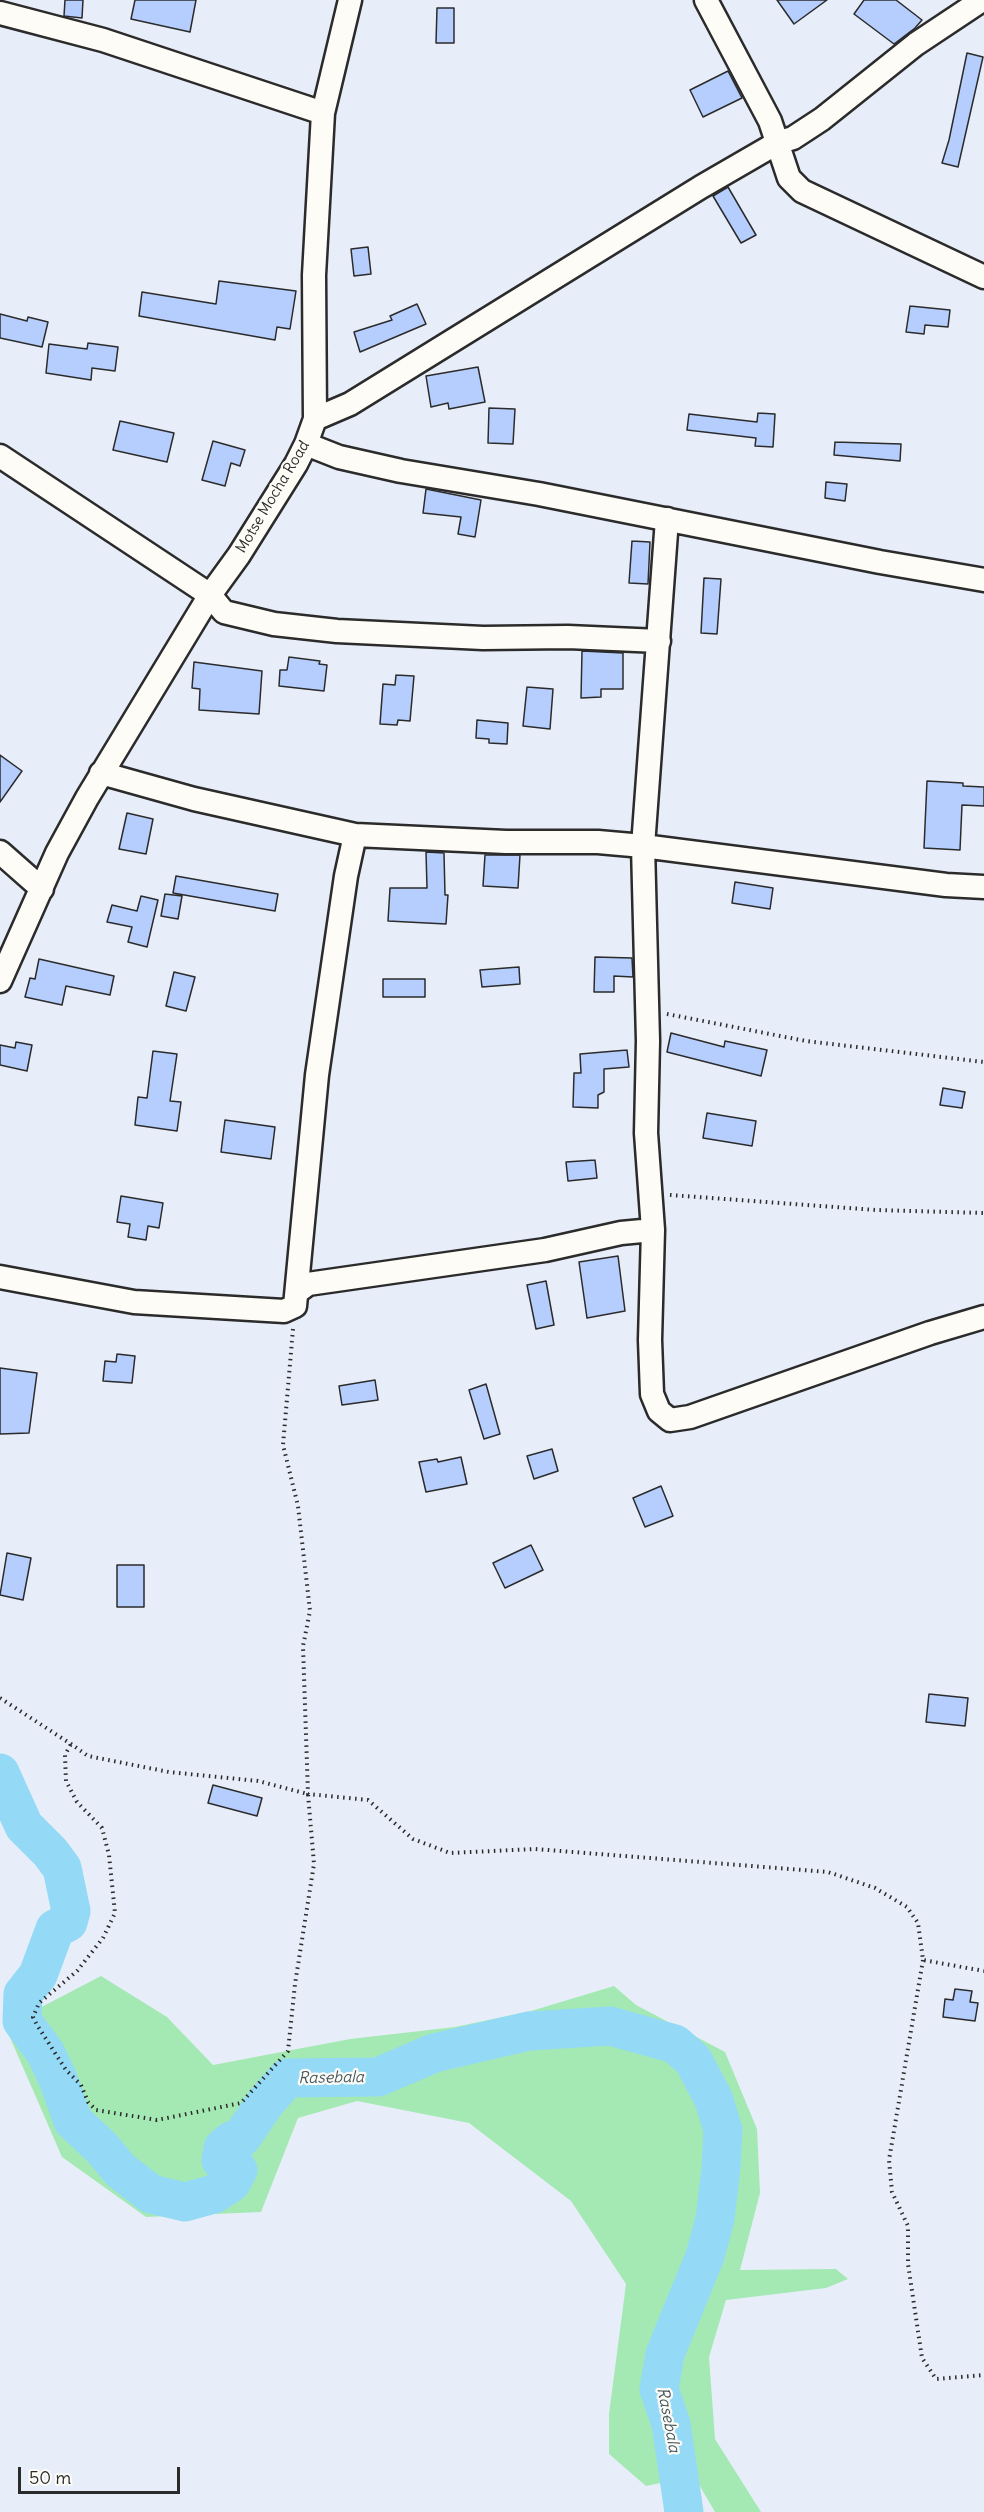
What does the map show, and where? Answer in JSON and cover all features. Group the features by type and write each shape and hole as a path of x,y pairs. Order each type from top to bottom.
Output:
{"street":[{"name":"Motse Mocha Road","path":"0,981 57,853 101,773 210,595 239,555 306,444 315,419 314,275 323,113 350,0"},
{"path":"706,0 770,121 789,178 802,191 984,277"},
{"path":"315,419 350,404 701,187 777,143 793,138 822,119 916,44 982,0"},
{"path":"0,13 103,40 323,113"},
{"path":"306,444 339,457 401,471 984,580"},
{"path":"0,456 210,595 224,612 274,624 316,628 483,638 568,637 659,641"},
{"path":"667,519 643,846 648,1041 646,1133 652,1230 650,1289 652,1394 659,1411 670,1420 690,1417 930,1333 984,1317"},
{"path":"101,773 194,798 355,835 643,846 946,885 984,887"},
{"path":"296,1299 317,1075 346,876 355,835"},
{"path":"0,852 42,889"},
{"path":"0,1277 134,1302 284,1311 308,1284 545,1250 621,1233 652,1230"}],"path":[{"path":"646,1010 806,1041 984,1062"},
{"path":"650,1194 866,1210 984,1213"},
{"path":"71,1744 65,1755 66,1781 76,1802 102,1828 109,1855 116,1913 103,1938 77,1971 39,2002 33,2016 66,2070 81,2085 88,2102 96,2110 157,2120 241,2103 288,2051 295,1984 314,1864 308,1794 303,1646 310,1611 298,1506 283,1445 296,1299"},
{"path":"0,1698 88,1756 169,1772 258,1781 308,1794 368,1800 413,1839 450,1853 536,1849 828,1872 875,1888 907,1907 918,1923 923,1960 889,2160 892,2192 908,2226 908,2264 922,2358 936,2379 984,2375"},
{"path":"923,1960 984,1971"}],"green space":[{"path":"101,1976 167,2017 213,2065 350,2039 455,2027 531,2011 614,1986 636,2005 725,2052 757,2129 760,2193 740,2270 836,2269 848,2279 826,2288 726,2300 709,2357 715,2439 761,2512 715,2512 694,2476 646,2486 609,2454 609,2414 626,2284 571,2201 469,2123 357,2101 298,2118 261,2212 146,2217 62,2157 5,2026"}],"building":[{"path":"65,0 83,0 82,18 64,16"},
{"path":"135,0 196,0 190,32 131,19"},
{"path":"777,0 827,0 794,24"},
{"path":"864,0 896,0 922,20 894,44 854,14"},
{"path":"437,8 454,8 454,43 436,43"},
{"path":"967,53 983,57 958,167 942,163"},
{"path":"728,71 742,98 703,117 690,90"},
{"path":"728,187 756,235 741,243 713,196"},
{"path":"368,247 371,274 354,276 351,249"},
{"path":"219,281 296,291 290,329 277,327 275,340 139,316 142,292 216,304"},
{"path":"417,304 426,324 360,352 354,332 392,320 390,316"},
{"path":"910,306 950,310 948,327 925,325 924,334 906,332"},
{"path":"0,314 27,321 28,317 48,322 42,347 0,338"},
{"path":"88,343 118,347 115,371 92,368 91,380 46,373 49,344 87,349"},
{"path":"478,367 485,402 449,409 448,403 431,407 426,376"},
{"path":"489,408 515,409 513,444 488,443"},
{"path":"758,413 775,414 773,447 755,446 756,438 687,430 689,414 757,422"},
{"path":"120,421 174,433 167,462 113,450"},
{"path":"213,441 245,450 240,466 231,463 225,486 202,480"},
{"path":"835,442 901,444 900,461 834,455"},
{"path":"826,482 847,484 845,501 825,498"},
{"path":"426,489 481,500 475,537 458,534 461,517 423,513"},
{"path":"632,541 650,542 648,584 629,583"},
{"path":"704,578 721,579 717,634 701,633"},
{"path":"582,651 623,653 623,689 601,689 601,697 581,698"},
{"path":"289,657 320,661 319,664 327,665 324,691 279,686 280,670 287,670"},
{"path":"194,662 262,671 259,714 199,710 200,689 192,688"},
{"path":"396,675 414,676 410,721 398,720 397,725 380,724 383,684 395,685"},
{"path":"527,687 553,689 550,729 523,726"},
{"path":"477,720 508,723 507,744 489,743 489,739 476,738"},
{"path":"0,755 22,771 0,802"},
{"path":"927,781 984,787 984,806 962,805 960,850 924,848"},
{"path":"127,813 153,819 146,854 119,849"},
{"path":"426,852 444,853 445,895 448,895 446,924 388,921 390,888 427,888"},
{"path":"485,855 520,855 518,888 483,886"},
{"path":"176,876 278,894 275,911 173,893"},
{"path":"735,882 773,888 770,909 732,903"},
{"path":"165,894 182,896 178,919 161,916"},
{"path":"141,896 158,900 147,947 128,942 132,927 107,922 112,905 137,911"},
{"path":"595,957 632,958 633,977 614,976 614,992 594,992"},
{"path":"39,959 114,976 110,995 66,986 62,1005 25,997 30,978 35,979"},
{"path":"519,967 520,984 482,987 480,970"},
{"path":"174,972 195,977 186,1011 166,1006"},
{"path":"383,979 425,979 425,997 383,997"},
{"path":"671,1033 724,1047 725,1041 767,1050 761,1076 667,1052"},
{"path":"16,1042 32,1045 27,1071 0,1065 0,1045 15,1048"},
{"path":"627,1050 629,1067 604,1069 604,1092 598,1095 598,1108 573,1107 574,1073 581,1073 580,1054"},
{"path":"153,1051 177,1054 170,1101 181,1102 177,1131 135,1125 138,1097 147,1098"},
{"path":"943,1088 965,1092 962,1108 940,1105"},
{"path":"707,1113 756,1121 752,1146 703,1138"},
{"path":"225,1120 275,1127 271,1159 221,1152"},
{"path":"595,1160 597,1178 568,1181 566,1162"},
{"path":"121,1196 163,1203 159,1228 148,1226 146,1240 128,1237 130,1224 117,1222"},
{"path":"618,1256 625,1311 587,1318 579,1262"},
{"path":"546,1281 554,1325 536,1329 527,1285"},
{"path":"117,1354 135,1356 132,1383 103,1381 105,1361 116,1362"},
{"path":"0,1368 37,1373 29,1433 0,1434"},
{"path":"375,1380 378,1400 342,1405 339,1386"},
{"path":"486,1384 500,1434 484,1439 469,1390"},
{"path":"552,1449 558,1471 534,1479 527,1456"},
{"path":"461,1457 467,1484 426,1492 419,1462 437,1459 438,1462"},
{"path":"661,1486 673,1516 645,1527 633,1498"},
{"path":"531,1545 543,1570 505,1588 493,1563"},
{"path":"7,1553 31,1558 23,1600 0,1595"},
{"path":"117,1565 144,1565 144,1607 117,1607"},
{"path":"929,1694 968,1698 965,1726 926,1722"},
{"path":"213,1785 262,1798 257,1816 208,1803"},
{"path":"955,1989 972,1991 970,2002 978,2003 975,2021 943,2017 945,1999 953,2000"}],"waterway":[{"name":"Rasebala","path":"0,1773 24,1826 50,1852 62,1868 71,1911 68,1922 55,1929 38,1975 23,1994 22,2021 45,2052 58,2079 73,2121 102,2148 120,2170 151,2194 185,2202 214,2194 231,2183 238,2170 234,2164 221,2160 223,2148 231,2141 242,2137 265,2103 287,2078 378,2077 434,2053 529,2031 610,2026 675,2044 693,2060 714,2100 723,2130 715,2219 705,2256 665,2354 659,2389 671,2424 684,2512"}]}
